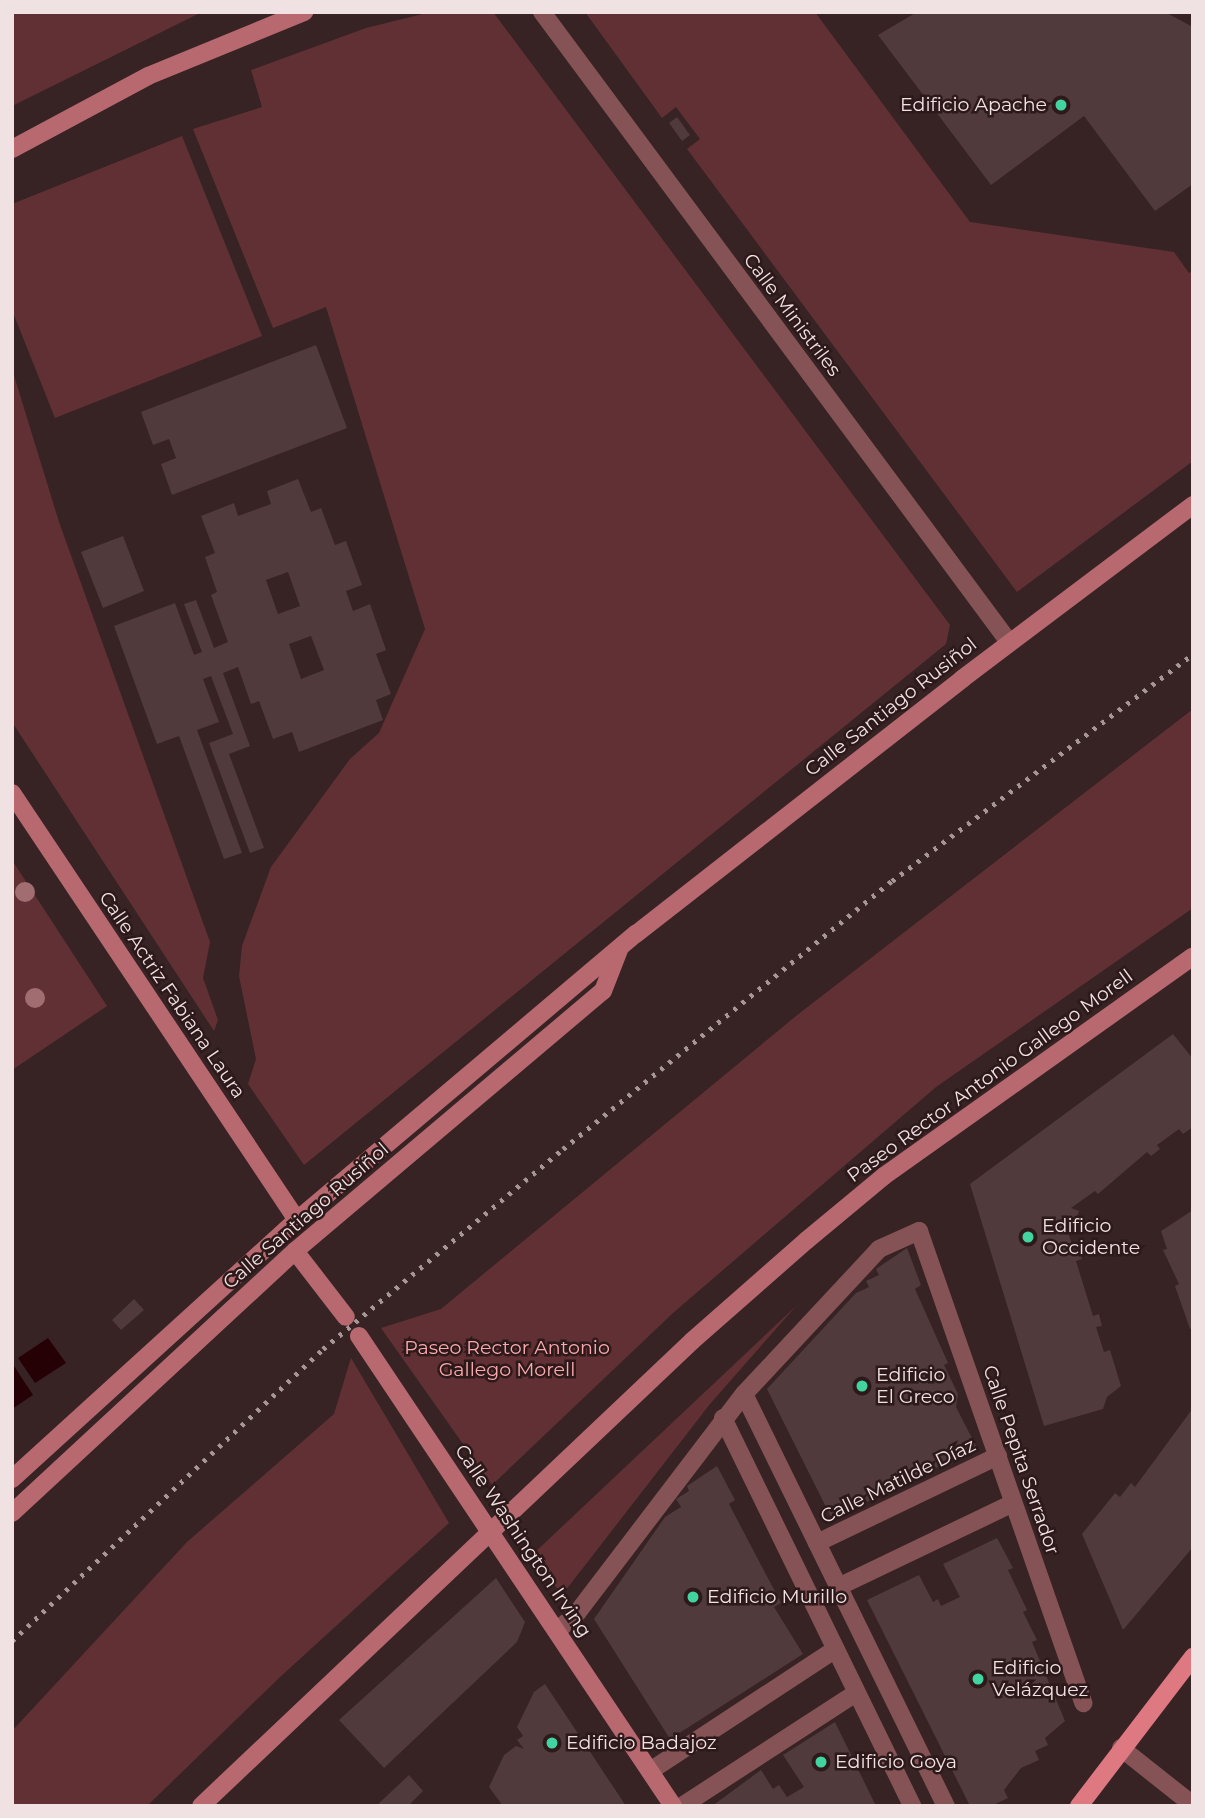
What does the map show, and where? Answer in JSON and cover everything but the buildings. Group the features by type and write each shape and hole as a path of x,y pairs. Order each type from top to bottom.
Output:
{"main road":[{"path":"1079,1806 1193,1657"}],"street":[{"path":"12,149 148,75 304,12"},
{"name":"Calle Ministriles","path":"541,12 1009,642"},
{"name":"Calle Santiago Rusiñol","path":"12,1479 298,1220 619,949 1009,642 1193,505"},
{"name":"Calle Actriz Fabiana Laura","path":"12,793 298,1220"},
{"name":"Calle Santiago Rusiñol","path":"12,1513 295,1251 603,991 619,949"},
{"name":"Paseo Rector Antonio Gallego Morell","path":"201,1806 491,1530 807,1240 884,1177 1191,962"},
{"name":"Calle Pepita Serrador","path":"744,1395 879,1249 919,1231 1083,1703"},
{"path":"295,1251 346,1317"},
{"name":"Calle Washington Irving","path":"359,1336 673,1806"},
{"path":"558,1631 577,1613 723,1418 744,1395"},
{"name":"Calle Matilde Díaz","path":"744,1395 946,1806"},
{"path":"723,1418 912,1806"},
{"name":"Calle Matilde Díaz","path":"817,1543 998,1456"},
{"path":"838,1587 1013,1503"},
{"path":"650,1771 836,1649"},
{"path":"682,1806 856,1693"},
{"path":"1121,1748 1193,1805"}],"green space":[{"path":"12,12 202,12 12,106"},
{"path":"431,12 493,12 950,625 946,644 304,1165 248,1084 256,1059 239,976 242,946 271,867 350,759 379,733 425,629 326,307 273,328 193,129 262,107 251,70 366,28"},
{"path":"585,12 815,12 970,222 1174,252 1189,273 1193,271 1193,461 1017,592 687,149 700,139 676,107 662,118"},
{"path":"182,136 262,336 55,418 12,310 12,204"},
{"path":"12,369 59,522 210,942 203,978 218,1020 214,1031 12,722"},
{"name":"Paseo Rector Antonio Gallego Morell","path":"1193,709 1193,908 936,1087 673,1313 492,1485 381,1328 441,1309 796,1016"},
{"path":"12,860 107,1006 12,1070"},
{"path":"796,1306 710,1404 562,1595 532,1555"},
{"name":"Paseo Rector Antonio Gallego Morell","path":"351,1358 449,1523 279,1678 147,1806 12,1806 12,1731 187,1542 334,1414"}],"shaded area":[{"path":"48,1338 66,1363 35,1383 18,1358"},
{"path":"12,1363 33,1395 12,1409"}],"railway":[{"path":"12,1641 323,1349 892,881 1193,654"}],"place":[{"name":"Edificio Apache","path":"1061,105"},
{"name":"Edificio Occidente","path":"1028,1237"},
{"name":"Edificio El Greco","path":"862,1386"},
{"name":"Edificio Murillo","path":"693,1597"},
{"name":"Edificio Velázquez","path":"978,1679"},
{"name":"Edificio Badajoz","path":"552,1743"},
{"name":"Edificio Goya","path":"821,1762"}]}
